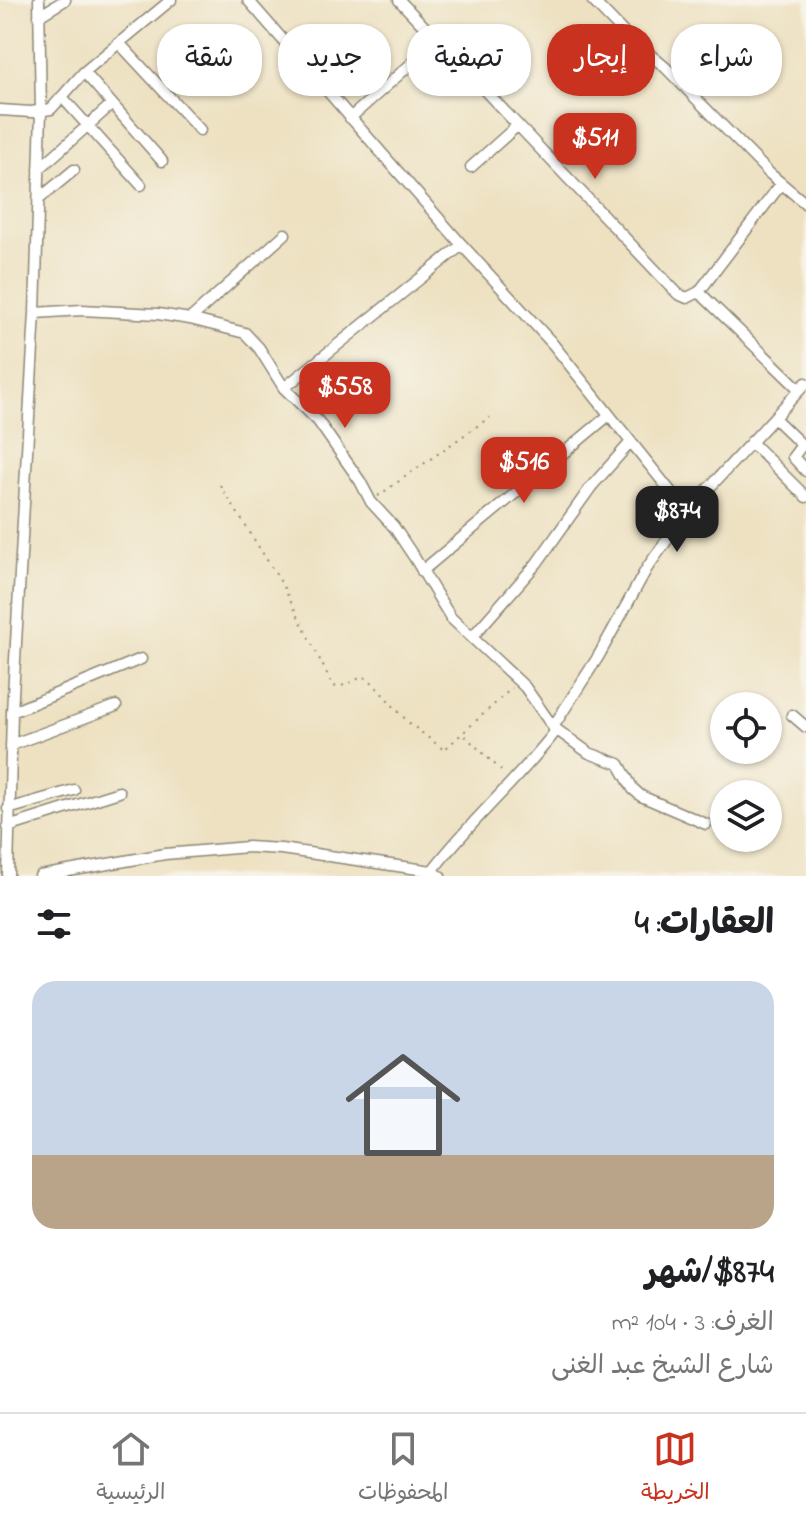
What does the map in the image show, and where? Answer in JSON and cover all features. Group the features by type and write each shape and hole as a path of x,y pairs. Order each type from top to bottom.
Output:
{"street":[{"path":"8,876 12,712 35,313 41,111 39,0"},
{"path":"39,16 65,0"},
{"path":"0,110 51,109 84,72 171,0"},
{"path":"248,0 552,343 687,512"},
{"path":"399,0 421,24"},
{"path":"592,0 625,34 665,67 781,184 806,204"},
{"path":"119,43 200,130"},
{"path":"350,118 407,68"},
{"path":"84,72 162,161"},
{"path":"490,96 678,294 687,298 699,292 781,184"},
{"path":"63,98 141,185"},
{"path":"39,169 112,104"},
{"path":"471,167 518,125"},
{"path":"39,199 74,170"},
{"path":"190,319 285,234"},
{"path":"284,388 462,245"},
{"path":"40,876 138,858 248,847 281,849 436,874 452,845 513,782 555,732 553,727 604,647 647,568 687,512 804,388 699,292"},
{"path":"35,313 123,312 190,319 245,333 259,348 284,388 318,421 371,502 394,527 451,618 519,681 553,727 589,753 619,764 631,786 641,796 706,824"},
{"path":"422,571 608,416"},
{"path":"774,418 802,445 793,457 806,471"},
{"path":"751,442 806,497"},
{"path":"473,636 537,563 591,487 630,443"},
{"path":"12,712 141,659"},
{"path":"11,745 116,706"},
{"path":"792,715 806,727"},
{"path":"8,809 74,790"},
{"path":"8,827 119,792"}],"path":[{"path":"371,502 490,417"},
{"path":"220,485 282,584 333,686 343,687 361,677 368,678 408,722 444,750 519,681"},
{"path":"463,734 513,782"}]}
